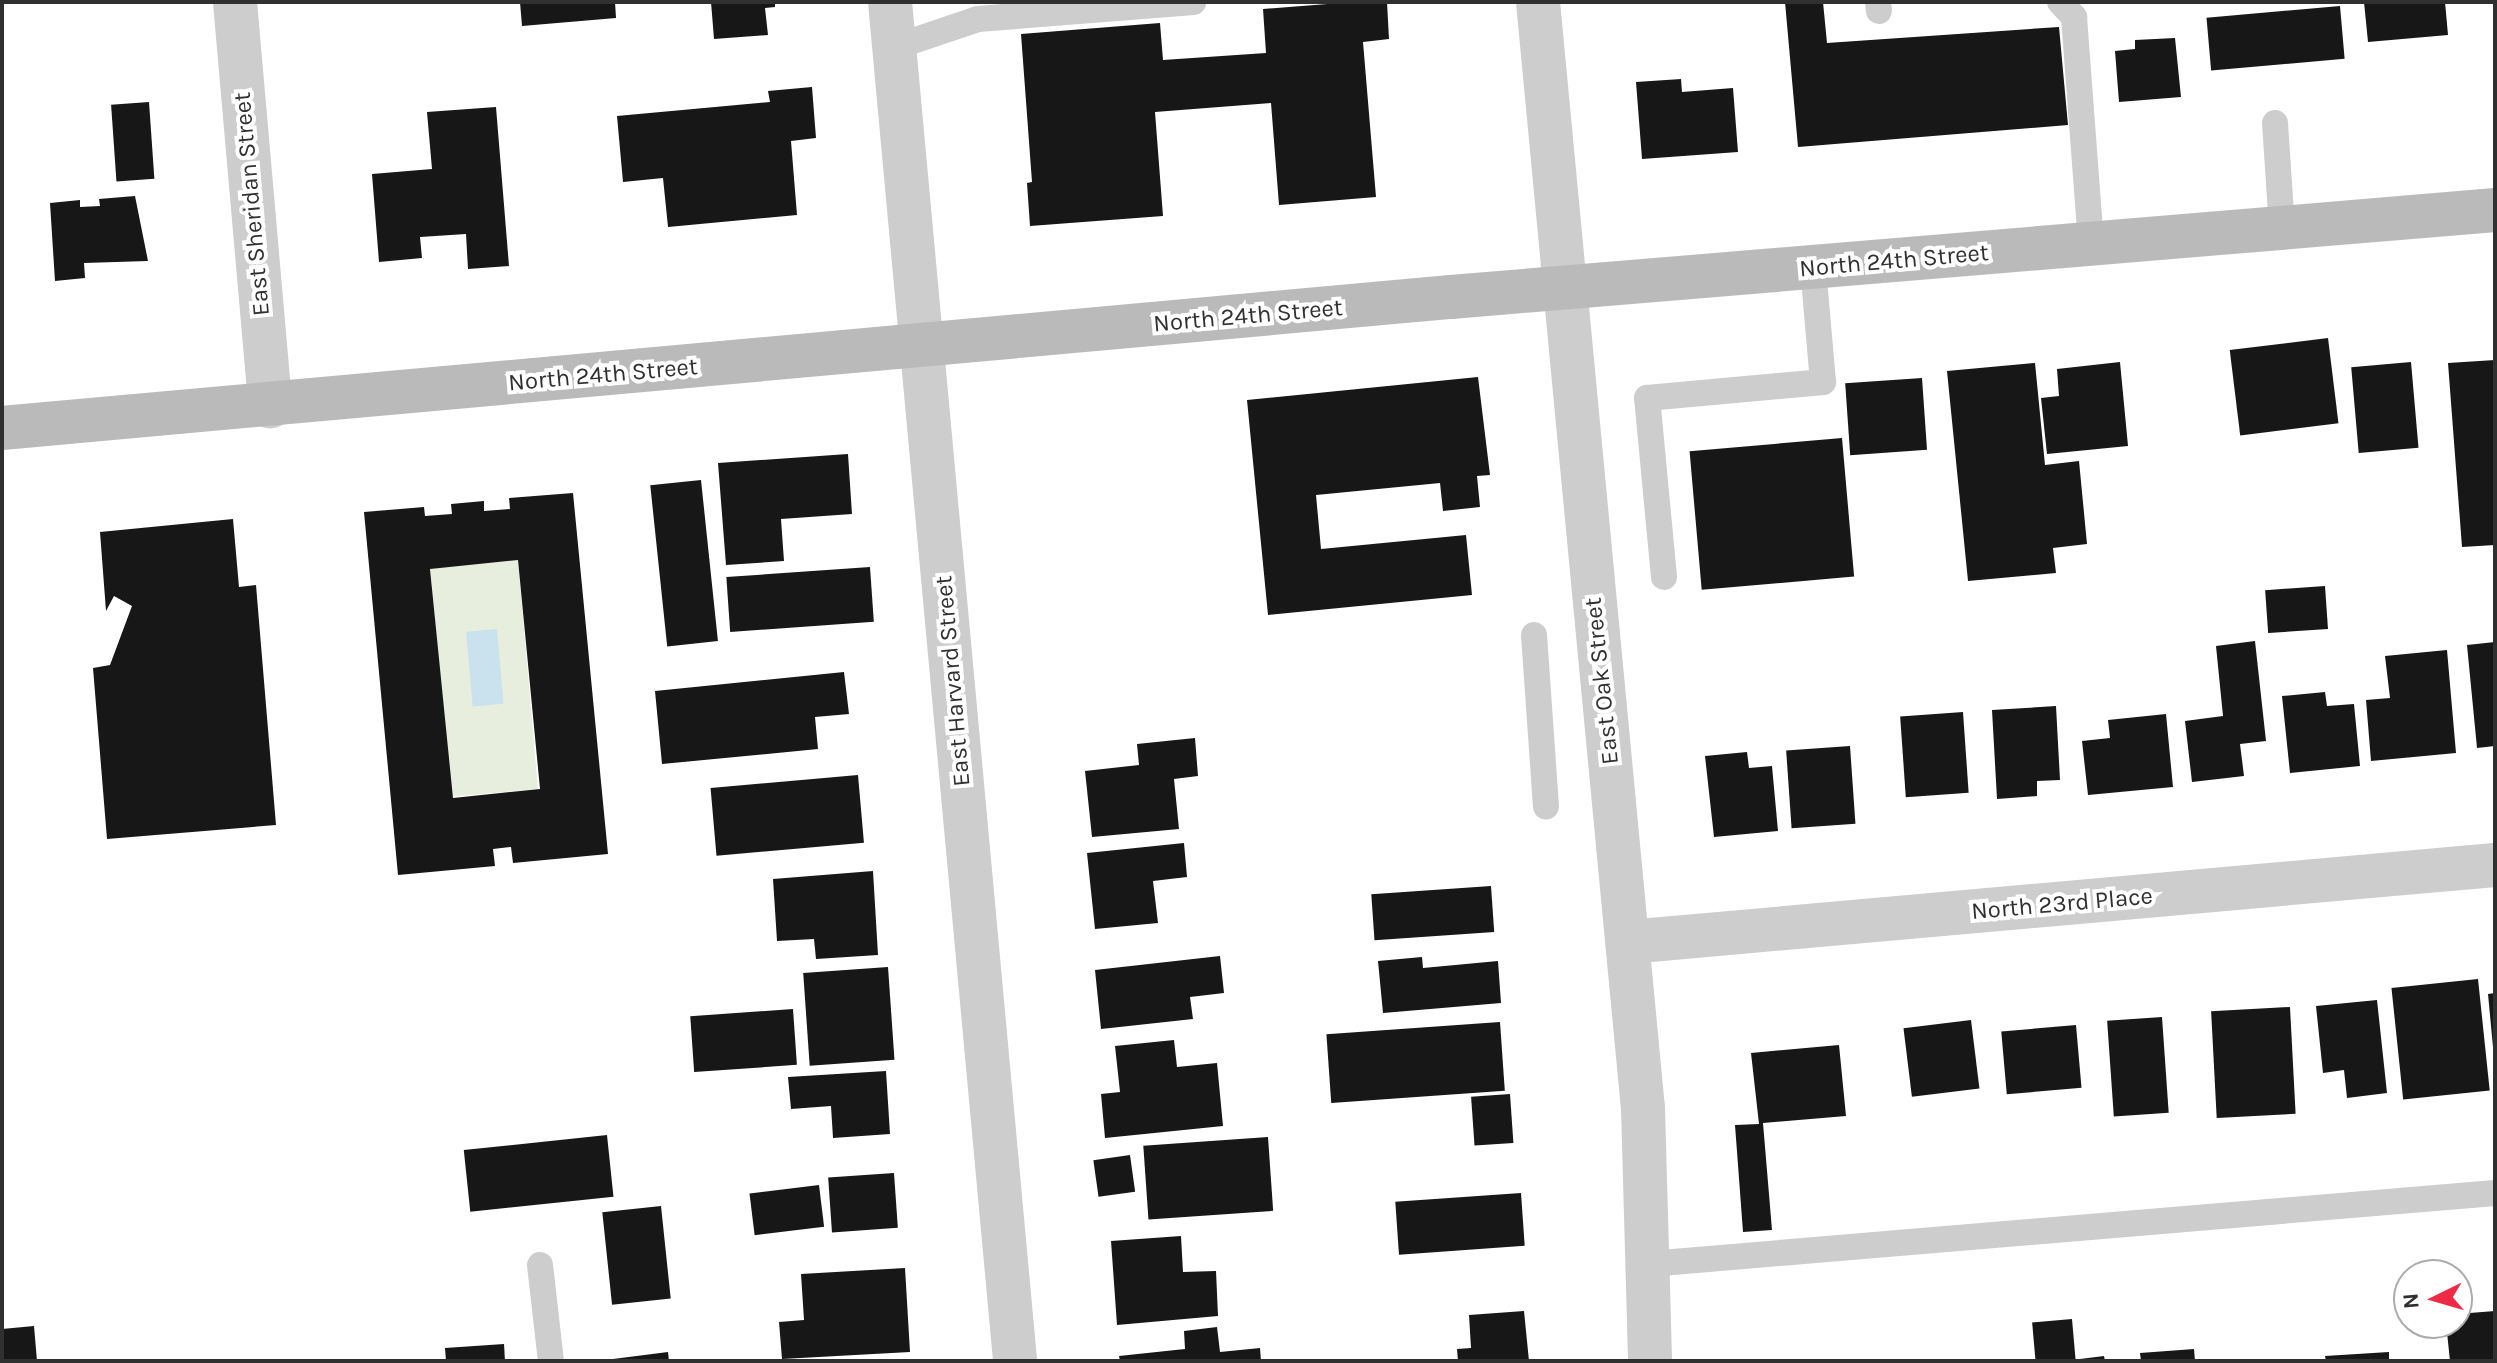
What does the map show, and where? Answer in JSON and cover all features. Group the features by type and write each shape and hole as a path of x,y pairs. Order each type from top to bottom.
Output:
{"main road":[{"name":"North 24th Street","path":"2,428 1562,288 2495,210"}],"street":[{"name":"East Sheridan Street","path":"235,2 270,406"},
{"name":"East Harvard Street","path":"890,2 1015,1361"},
{"name":"East Oak Street","path":"1538,2 1562,288 1643,1108 1650,1361"},
{"name":"North 23rd Place","path":"1628,942 2495,865"}],"lane":[{"path":"895,47 978,19 1193,2"},
{"path":"2060,2 2074,17 2091,244"},
{"path":"2275,123 2282,228"},
{"path":"1664,577 1647,398 1823,382 1813,268"},
{"path":"1534,635 1543,718 1546,807"},
{"path":"1649,1264 2495,1193"},
{"path":"540,1265 551,1361"}],"green space":[{"path":"518,560 538,789 450,797 430,568"}],"water":[{"path":"497,629 504,704 473,706 466,632"}],"building":[{"path":"520,2 615,2 616,18 522,26"},
{"path":"711,2 775,2 775,7 765,8 768,35 714,39"},
{"path":"1387,2 1389,39 1363,42 1376,197 1279,205 1271,103 1155,112 1163,216 1030,226 1027,183 1032,182 1021,34 1160,23 1163,60 1266,53 1263,9"},
{"path":"1785,2 1823,2 1827,43 2059,27 2068,125 1798,147"},
{"path":"2364,2 2445,2 2448,35 2368,42"},
{"path":"2340,6 2345,59 2211,70 2207,18"},
{"path":"2175,38 2181,97 2119,102 2115,51 2135,49 2135,40"},
{"path":"1681,79 1682,92 1733,88 1738,152 1642,159 1636,82"},
{"path":"812,87 816,138 791,141 797,215 668,227 663,178 623,182 617,116 770,102 768,91"},
{"path":"149,102 154,179 116,181 111,105"},
{"path":"496,107 509,266 468,269 466,234 420,237 422,258 379,262 372,174 432,169 427,112"},
{"path":"135,196 148,261 84,263 85,278 55,281 50,203 80,200 80,207 100,206 99,199"},
{"path":"2328,338 2338,423 2240,435 2230,350"},
{"path":"2495,360 2495,545 2462,547 2448,363"},
{"path":"2120,362 2128,446 2047,454 2041,398 2059,396 2057,369"},
{"path":"2411,362 2418,448 2359,453 2351,367"},
{"path":"2035,363 2045,465 2079,461 2087,544 2053,548 2056,573 1968,581 1947,371"},
{"path":"1478,377 1490,475 1477,476 1480,507 1443,511 1440,483 1316,495 1321,549 1466,535 1472,595 1268,615 1247,400"},
{"path":"1922,378 1927,450 1850,455 1845,383"},
{"path":"1842,438 1854,576 1702,590 1690,451"},
{"path":"848,454 852,514 781,519 784,561 726,565 718,463"},
{"path":"701,480 718,641 667,646 650,485"},
{"path":"573,493 608,854 513,863 511,847 493,849 495,866 398,875 364,512 424,507 425,516 452,514 451,504 484,501 484,511 510,509 509,498","holes":["518,560 540,789 453,798 430,569"]},
{"path":"233,519 239,587 256,585 276,825 107,839 93,668 110,665 132,606 114,596 106,611 100,532"},
{"path":"870,567 874,622 730,632 726,577"},
{"path":"2325,586 2328,629 2268,633 2265,590"},
{"path":"2255,641 2266,741 2240,744 2244,776 2192,782 2185,721 2223,716 2216,646"},
{"path":"2495,642 2495,746 2477,748 2467,645"},
{"path":"2447,650 2456,753 2371,761 2366,700 2390,698 2385,656"},
{"path":"844,672 849,714 815,717 818,749 662,764 655,691"},
{"path":"2325,692 2327,706 2354,704 2360,766 2290,773 2282,696"},
{"path":"2056,706 2060,780 2037,781 2037,796 1997,799 1992,710"},
{"path":"1963,712 1969,793 1906,797 1900,716"},
{"path":"2166,714 2173,787 2088,795 2082,741 2110,738 2108,720"},
{"path":"1195,738 1198,776 1174,779 1179,829 1092,837 1085,771 1139,765 1137,744"},
{"path":"1850,746 1855,824 1792,828 1786,750"},
{"path":"1747,752 1749,768 1772,766 1778,831 1714,837 1705,756"},
{"path":"858,775 864,843 716,856 711,788"},
{"path":"1184,843 1187,877 1153,881 1158,923 1095,929 1087,853"},
{"path":"873,871 878,955 816,959 814,939 777,941 773,879"},
{"path":"1491,886 1494,932 1375,940 1371,894"},
{"path":"1220,956 1224,993 1190,997 1193,1019 1101,1029 1095,970"},
{"path":"1422,957 1423,968 1498,961 1501,1003 1383,1013 1378,961"},
{"path":"888,967 894,1060 810,1066 803,973"},
{"path":"2478,979 2490,1090 2403,1099 2391,988"},
{"path":"2495,993 2495,1047 2493,1047 2488,994"},
{"path":"2377,1000 2387,1093 2347,1098 2344,1070 2323,1073 2316,1006"},
{"path":"2290,1007 2296,1114 2217,1118 2211,1011"},
{"path":"793,1009 797,1065 694,1072 690,1016"},
{"path":"2162,1017 2169,1113 2114,1117 2107,1021"},
{"path":"1971,1020 1979,1088 1912,1097 1904,1028"},
{"path":"1500,1022 1505,1091 1331,1103 1326,1034"},
{"path":"2076,1025 2081,1088 2007,1094 2001,1032"},
{"path":"1174,1040 1177,1067 1217,1063 1223,1126 1105,1138 1101,1094 1120,1092 1115,1046"},
{"path":"1839,1045 1846,1116 1763,1123 1772,1230 1743,1232 1735,1125 1759,1124 1751,1053"},
{"path":"886,1071 890,1134 833,1138 831,1106 791,1109 788,1077"},
{"path":"1510,1094 1513,1143 1475,1146 1471,1097"},
{"path":"607,1135 613,1197 470,1212 464,1150"},
{"path":"1268,1137 1273,1211 1148,1220 1143,1146"},
{"path":"1130,1155 1135,1192 1099,1197 1093,1160"},
{"path":"894,1173 898,1228 832,1232 828,1178"},
{"path":"819,1185 824,1227 755,1235 750,1194"},
{"path":"1521,1193 1525,1246 1399,1255 1395,1202"},
{"path":"661,1206 671,1298 612,1305 602,1212"},
{"path":"1181,1236 1183,1272 1216,1271 1218,1316 1117,1325 1111,1241"},
{"path":"905,1268 910,1352 782,1359 779,1322 804,1320 801,1274"},
{"path":"1524,1311 1529,1361 1458,1361 1457,1349 1471,1348 1469,1315"},
{"path":"2495,1311 2495,1361 2450,1361 2448,1339 2473,1339 2473,1313"},
{"path":"2072,1319 2076,1361 2036,1361 2032,1322"},
{"path":"34,1326 37,1361 2,1361 2,1329"},
{"path":"1217,1327 1220,1352 1260,1348 1261,1361 1120,1361 1119,1356 1185,1349 1184,1331"},
{"path":"504,1344 505,1361 446,1361 445,1348"},
{"path":"2194,1349 2195,1361 2141,1361 2140,1353"},
{"path":"668,1352 669,1361 613,1359"},
{"path":"2389,1352 2389,1361 2326,1361 2325,1356"},
{"path":"2104,1356 2105,1361 2080,1361 2080,1359"}]}
